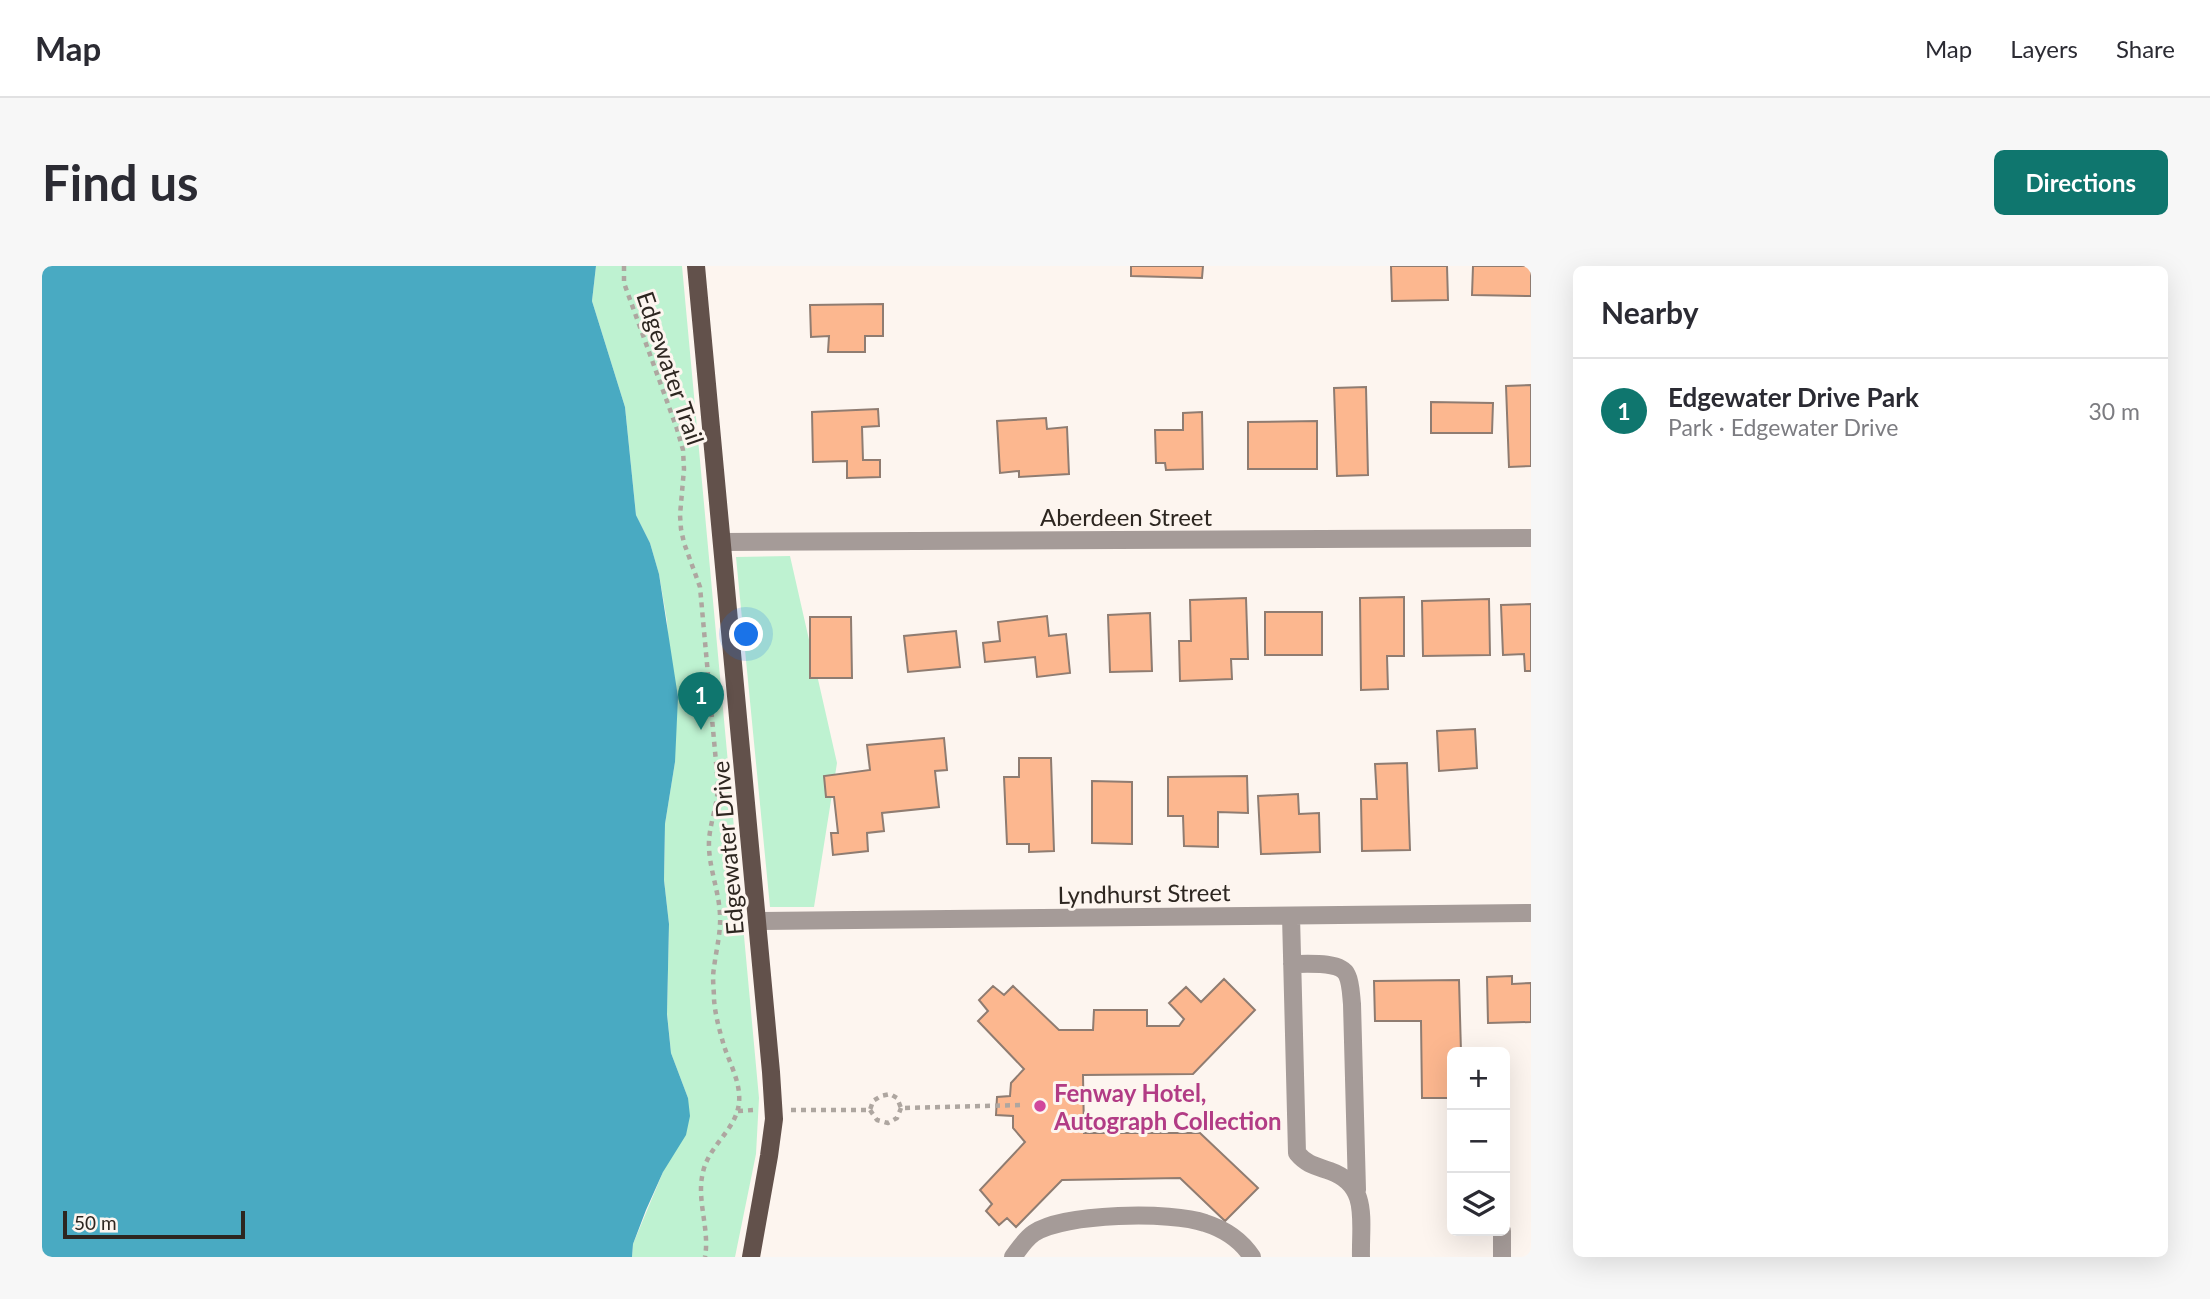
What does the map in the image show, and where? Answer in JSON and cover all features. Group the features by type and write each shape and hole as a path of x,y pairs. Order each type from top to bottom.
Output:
{"main road":[{"name":"Edgewater Drive","path":"696,266 758,921 773,1110 769,1156 751,1257"}],"street":[{"name":"Aberdeen Street","path":"722,542 1531,538"},
{"name":"Lyndhurst Street","path":"758,921 1531,913"},
{"path":"1291,916 1297,1153 1311,1166 1343,1177 1357,1190"},
{"path":"1292,964 1333,965 1342,967 1348,975 1352,1004 1361,1257"},
{"path":"1013,1257 1034,1233 1053,1225 1096,1217 1180,1216 1227,1232 1244,1245 1252,1257"},
{"path":"1502,1236 1502,1257"}],"path":[{"name":"Edgewater Trail","path":"624,266 624,283 677,429 682,450 684,469 681,528 700,587 718,784 709,839 709,856 718,894 721,924 713,971 715,1000 723,1044 739,1089 738,1111"},
{"path":"890,1094 898,1098 901,1108 897,1118 888,1123 880,1122 870,1110 873,1101 890,1094"},
{"path":"901,1108 1023,1105"},
{"path":"705,1257 707,1245 701,1191 702,1175 712,1150 731,1126 738,1111 870,1110"}],"green space":[{"path":"596,266 682,266 759,1098 756,1154 735,1257 632,1257 633,1244 663,1172 688,1098 671,1053 667,1013 669,924 664,880 665,824 675,762 667,621 659,574 650,543 636,515 625,407 592,301"},
{"path":"790,556 837,763 814,907 770,907 736,557"}],"water":[{"path":"42,266 596,266 592,301 625,407 636,515 650,543 659,574 678,697 675,762 665,824 664,880 669,924 667,1014 671,1053 688,1098 690,1116 686,1135 663,1172 646,1210 633,1244 632,1257 42,1257"}],"building":[{"path":"1131,266 1203,266 1202,278 1131,276"},
{"path":"1391,266 1447,266 1448,300 1392,301"},
{"path":"1473,266 1531,266 1531,296 1472,295"},
{"path":"883,304 883,336 865,336 865,352 828,352 829,336 811,337 810,305"},
{"path":"1531,385 1531,466 1509,467 1506,386"},
{"path":"1366,387 1368,475 1337,476 1334,388"},
{"path":"1431,402 1493,403 1492,433 1431,433"},
{"path":"878,409 879,426 862,427 863,460 880,460 880,477 847,478 847,461 813,462 812,412"},
{"path":"1202,412 1203,469 1166,470 1165,463 1156,463 1155,430 1183,430 1183,413"},
{"path":"1046,418 1047,429 1067,427 1069,474 1019,477 1019,471 1000,473 997,421"},
{"path":"1317,421 1317,469 1248,469 1248,422"},
{"path":"1404,597 1404,656 1387,656 1388,689 1361,690 1360,598"},
{"path":"1246,598 1248,659 1231,659 1232,679 1180,681 1179,641 1191,641 1190,600"},
{"path":"1489,599 1490,655 1423,656 1422,601"},
{"path":"1531,604 1531,671 1525,671 1524,654 1503,655 1501,605"},
{"path":"1265,612 1322,612 1322,655 1265,655"},
{"path":"1150,613 1152,671 1110,672 1108,615"},
{"path":"1047,616 1049,636 1066,634 1070,673 1037,677 1035,657 985,662 983,643 1000,641 998,622"},
{"path":"810,617 851,617 852,678 810,678"},
{"path":"956,631 960,667 908,672 904,636"},
{"path":"1475,729 1477,768 1439,771 1437,731"},
{"path":"944,738 947,770 935,771 939,807 882,813 884,831 867,833 868,851 833,855 831,833 838,833 834,797 826,797 824,776 870,770 867,745"},
{"path":"1019,758 1051,758 1054,851 1029,852 1029,844 1007,844 1004,777 1019,777"},
{"path":"1407,763 1410,850 1362,851 1361,799 1377,799 1375,764"},
{"path":"1247,776 1248,813 1218,812 1218,847 1184,846 1183,816 1168,816 1168,777"},
{"path":"1092,781 1132,782 1132,844 1092,843"},
{"path":"1298,794 1299,814 1319,813 1320,852 1261,854 1258,796"},
{"path":"1512,976 1512,984 1531,983 1531,1022 1488,1023 1487,977"},
{"name":"Fenway Hotel, Autograph Collection","path":"1224,979 1255,1010 1193,1074 1083,1075 1084,1133 1200,1133 1258,1188 1225,1221 1180,1178 1062,1180 1016,1227 1007,1218 999,1225 986,1211 992,1204 980,1190 1025,1142 1013,1128 1013,1116 996,1115 997,1097 1010,1096 1011,1083 1024,1069 978,1021 988,1011 979,1000 993,986 1004,995 1013,986 1059,1030 1093,1030 1094,1010 1147,1010 1147,1026 1179,1026 1184,1019 1169,1003 1186,987 1201,1002"},
{"path":"1459,980 1461,1047 1447,1047 1447,1098 1422,1098 1421,1021 1375,1021 1374,981"}],"place":[{"name":"Edgewater Drive Park","path":"701,730"},
{"name":"Fenway Hotel, Autograph Collection","path":"1040,1106"}]}
